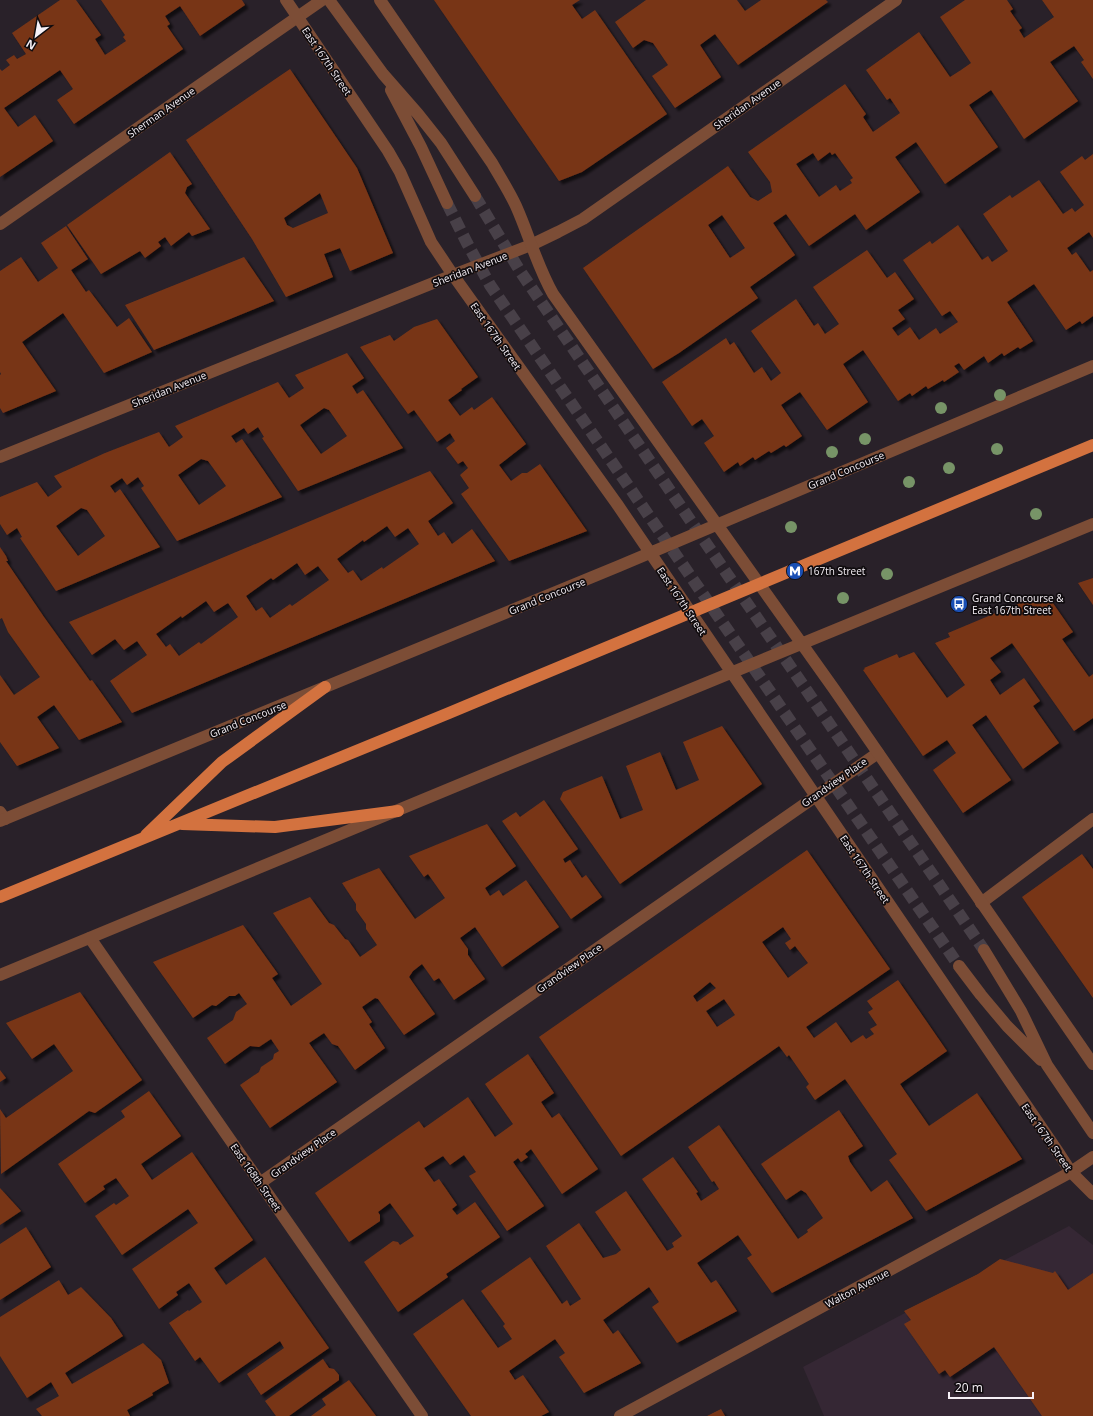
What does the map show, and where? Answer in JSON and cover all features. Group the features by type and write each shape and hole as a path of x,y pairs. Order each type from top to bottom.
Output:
{"main road":[{"path":"0,897 691,613 1093,445"},
{"path":"140,840 222,762 325,687"},
{"path":"177,824 275,827 398,811"}],"street":[{"name":"East 167th Street","path":"286,0 388,151 400,172 431,242 453,275 617,504 731,674 1071,1172 1093,1194"},
{"name":"Sherman Avenue","path":"0,224 322,0"},
{"path":"329,0 383,74 441,143 475,196"},
{"path":"380,0 496,170 516,206 542,273 553,294 760,584 1093,1064"},
{"name":"Sheridan Avenue","path":"0,457 531,245 558,232 583,218 896,0"},
{"path":"383,74 421,147 447,203"},
{"name":"Grand Concourse","path":"2,817 650,554 1093,366"},
{"path":"0,975 1093,524"},
{"name":"Grandview Place","path":"260,1184 878,753"},
{"path":"981,903 1093,818"},
{"name":"East 168th Street","path":"90,938 422,1416"},
{"path":"984,950 1021,1011 1047,1065 1093,1133"},
{"path":"959,966 981,995 1008,1026 1047,1065"},
{"name":"Walton Avenue","path":"620,1416 1071,1172 1093,1157"}],"shaded area":[{"path":"1069,1226 1093,1245 1093,1416 824,1416 803,1367"}],"building":[{"path":"60,0 76,0 101,35 95,39 105,55 126,41 123,37 125,35 101,0 242,0 245,5 200,36 180,6 165,16 170,24 167,26 183,49 74,124 57,100 73,89 60,70 4,108 18,127 35,115 53,141 0,177 0,69 2,71 10,65 6,60 14,55 17,59 26,54 12,33"},
{"path":"434,0 580,0 572,5 582,19 595,10 667,114 582,172 559,181"},
{"path":"646,0 737,0 745,11 761,0 826,0 828,2 738,65 715,34 700,45 721,77 675,108 652,76 668,65 653,43 644,40 633,48 615,22"},
{"path":"965,0 1007,0 1013,9 1010,11 1022,28 1019,30 1024,38 1054,17 1042,0 1093,0 1093,79 1081,62 1084,60 1074,46 1050,62 1078,101 1024,139 991,90 969,105 998,147 945,184 916,142 895,157 920,192 866,230 855,214 809,246 786,214 773,223 795,255 750,287 758,298 679,353 653,369 583,268 728,166 750,197 758,201 772,192 770,182 748,152 845,84 866,114 863,117 873,132 900,113 890,98 887,100 866,70 919,32 950,77 971,63 940,17","holes":["830,152 832,155 835,153 853,178 850,180 852,183 840,191 836,185 819,197 796,164 813,153 818,161","722,215 745,248 730,258 708,225"]},
{"path":"290,69 357,168 393,253 350,271 340,248 324,254 333,277 286,297 252,239 186,140","holes":["320,193 328,213 293,228 287,225 284,218"]},
{"path":"170,152 192,184 187,187 185,193 210,229 192,236 189,232 171,246 165,237 158,242 161,246 145,258 140,251 101,274 67,225"},
{"path":"1093,154 1093,238 1089,232 1067,248 1072,255 1076,252 1090,272 1093,270 1093,316 1082,324 1080,321 1066,330 1034,284 1007,302 1033,341 1020,349 1018,347 1004,356 1002,353 988,363 984,356 964,370 959,363 954,366 959,372 944,382 943,380 928,389 926,386 912,396 910,393 898,401 863,350 843,364 868,402 827,430 800,392 781,405 802,436 786,447 784,445 771,453 769,451 755,460 753,457 740,466 738,462 724,472 704,443 714,436 702,419 692,426 662,382 726,338 730,345 734,342 754,373 762,367 771,381 781,373 751,331 796,299 814,326 818,323 825,334 839,324 813,287 867,250 887,278 895,272 914,299 898,310 905,319 892,328 898,336 910,327 919,340 936,328 940,334 958,322 950,311 942,316 903,260 930,241 932,244 958,225 982,260 988,256 992,262 1008,251 983,214 1010,195 1012,198 1039,180 1063,214 1072,208 1075,212 1084,205 1060,172 1082,156 1085,160"},
{"path":"66,226 88,259 71,270 86,292 89,290 117,327 129,318 152,352 104,373 63,313 22,342 56,391 3,413 0,408 0,271 21,257 38,282 58,268 41,243"},
{"path":"244,257 274,301 154,350 125,305"},
{"path":"437,319 478,377 448,400 460,416 472,407 474,410 492,397 526,444 499,465 511,481 522,473 527,473 540,464 587,531 509,561 461,494 469,488 460,475 468,468 463,461 458,464 446,448 455,441 450,433 437,442 414,410 408,414 360,347 390,335 394,341 414,327"},
{"path":"347,353 364,378 352,386 357,394 363,390 403,448 298,491 262,438 264,437 258,427 248,434 244,428 231,436 236,443 242,439 282,497 177,541 141,488 144,486 138,477 127,485 122,478 110,486 115,493 120,489 160,547 56,591 20,538 22,537 17,528 7,535 0,524 0,497 37,482 48,497 62,487 54,476 105,453 159,432 169,447 183,437 175,426 278,382 289,398 304,388 295,375","holes":["324,408 329,410 347,436 321,454 300,425","201,459 208,461 226,486 199,505 178,475","81,508 87,510 105,536 78,556 56,526"]},
{"path":"430,471 453,503 428,521 438,536 444,532 452,544 472,529 495,561 132,713 110,681 147,655 137,641 124,650 115,639 92,655 69,622","holes":["387,526 395,537 408,528 419,544 383,569 382,567 361,581 353,570 348,573 337,559 363,540 364,542","297,563 305,575 318,566 329,580 292,606 290,604 270,618 262,607 256,611 246,596 271,578 273,580","206,601 214,612 228,603 238,617 201,644 199,642 179,656 170,644 166,647 156,634 181,616 182,618"]},
{"path":"0,547 8,561 6,561 44,617 90,681 92,680 122,722 79,740 54,705 37,717 59,748 17,766 0,742 0,675 14,695 40,677 8,632 2,618 0,619"},
{"path":"1093,578 1093,605 1078,583"},
{"path":"1048,596 1073,632 1062,639 1089,677 1093,674 1093,718 1074,731 1012,643 990,658 1001,672 990,680 1000,695 1024,678 1040,701 1033,706 1059,743 1023,769 986,715 972,725 1011,780 963,813 933,770 956,753 947,740 923,756 863,670 865,669 864,668 897,654 899,658 914,652 947,698 965,685 935,643 950,637 948,633 1027,600 1029,604"},
{"path":"722,726 762,784 620,884 560,799 563,792 602,776 620,819 643,810 626,766 660,752 676,790 699,780 683,742"},
{"path":"544,800 578,849 563,859 565,863 570,860 582,878 586,875 602,897 571,919 502,821 516,812 520,817"},
{"path":"487,824 516,866 485,888 490,896 499,890 503,896 526,880 559,927 502,967 475,927 460,938 468,949 468,955 485,979 454,1000 439,978 434,981 422,964 413,971 409,977 435,1014 404,1035 378,999 375,998 362,1007 372,1022 369,1024 385,1048 355,1070 338,1046 332,1044 324,1033 309,1043 337,1082 270,1128 240,1085 259,1072 261,1067 273,1059 274,1054 279,1051 271,1039 259,1047 250,1046 225,1064 207,1038 233,1020 236,1012 247,1004 239,993 235,996 229,996 216,1006 212,1005 193,1018 153,962 243,925 278,974 272,978 291,1006 322,984 273,913 310,897 329,923 334,925 345,939 348,940 360,957 377,945 366,929 366,924 356,910 356,904 342,883 379,868 415,919 445,898 428,874 424,877 409,856"},
{"path":"807,850 890,969 806,1027 814,1038 836,1022 851,1043 863,1035 866,1039 874,1034 870,1029 877,1025 868,1012 873,1009 867,1001 898,980 947,1051 900,1084 929,1126 977,1093 1022,1159 926,1211 889,1160 897,1154 845,1079 815,1100 806,1087 809,1084 789,1055 787,1057 779,1046 621,1156 539,1037","holes":["783,927 791,939 785,943 790,950 795,946 808,963 788,978 762,942","710,982 716,988 697,1002 693,996","724,999 735,1015 717,1027 706,1011"]},
{"path":"1082,854 1093,869 1093,998 1022,897"},
{"path":"80,992 142,1080 95,1113 89,1111 1,1174 0,1109 6,1118 73,1071 54,1044 32,1059 6,1023"},
{"path":"528,1054 554,1093 541,1102 552,1118 559,1113 598,1169 562,1194 531,1149 525,1154 528,1157 521,1162 518,1158 513,1162 544,1206 507,1231 469,1176 476,1172 464,1155 450,1165 443,1156 424,1168 434,1182 439,1179 457,1205 452,1209 457,1215 475,1202 500,1237 446,1274 448,1277 398,1312 364,1262 393,1241 398,1242 400,1245 414,1236 390,1203 378,1212 380,1215 380,1221 349,1242 315,1193 419,1121 424,1128 468,1097 495,1137 513,1124 485,1084"},
{"path":"0,1070 6,1078 0,1082"},
{"path":"149,1091 181,1136 141,1164 152,1180 192,1152 253,1240 214,1268 226,1285 265,1257 329,1348 261,1395 247,1374 284,1348 280,1341 219,1383 200,1357 195,1361 169,1323 202,1302 189,1283 176,1292 178,1295 159,1309 132,1269 198,1223 188,1209 122,1255 95,1216 114,1203 116,1205 129,1196 116,1178 103,1186 105,1189 85,1203 58,1164 125,1117 121,1111"},
{"path":"839,1110 863,1146 848,1156 850,1162 871,1192 887,1180 913,1218 772,1293 747,1258 752,1255 738,1235 697,1263 711,1283 716,1280 737,1311 677,1343 652,1307 659,1302 649,1287 603,1320 613,1334 618,1330 641,1363 584,1393 559,1357 565,1353 555,1339 509,1371 515,1380 523,1375 549,1412 541,1416 471,1416 413,1334 463,1299 498,1348 512,1339 503,1326 505,1324 481,1291 530,1257 562,1304 567,1300 570,1306 581,1299 546,1246 579,1223 603,1258 616,1254 621,1250 595,1212 626,1191 667,1251 674,1247 672,1243 682,1236 642,1179 673,1157 698,1192 696,1193 701,1201 719,1189 714,1181 712,1182 688,1147 719,1125 798,1239 823,1218 806,1193 801,1190 786,1200 761,1164"},
{"path":"0,1188 21,1211 0,1225"},
{"path":"26,1227 51,1267 0,1300 0,1244"},
{"path":"1000,1259 1053,1273 1055,1271 1068,1290 1093,1273 1093,1416 1042,1416 994,1347 950,1377 945,1370 939,1374 904,1324 911,1320 904,1311 978,1274"},
{"path":"59,1280 68,1295 81,1287 111,1318 123,1336 65,1373 72,1384 143,1343 161,1360 169,1383 152,1393 153,1395 127,1410 130,1416 42,1416 36,1409 59,1396 51,1382 27,1398 0,1356 0,1317"},
{"path":"323,1359 329,1368 334,1369 339,1375 339,1380 289,1416 276,1416 265,1401"},
{"path":"349,1380 376,1416 311,1416 326,1405 322,1399"},
{"path":"721,1409 725,1416 707,1416"}],"tunnel":[{"path":"475,196 520,271 984,950"},
{"path":"447,203 490,285 959,966"}],"place":[{"name":"167th Street","path":"795,571"},
{"name":"Grand Concourse & East 167th Street","path":"959,604"}]}
